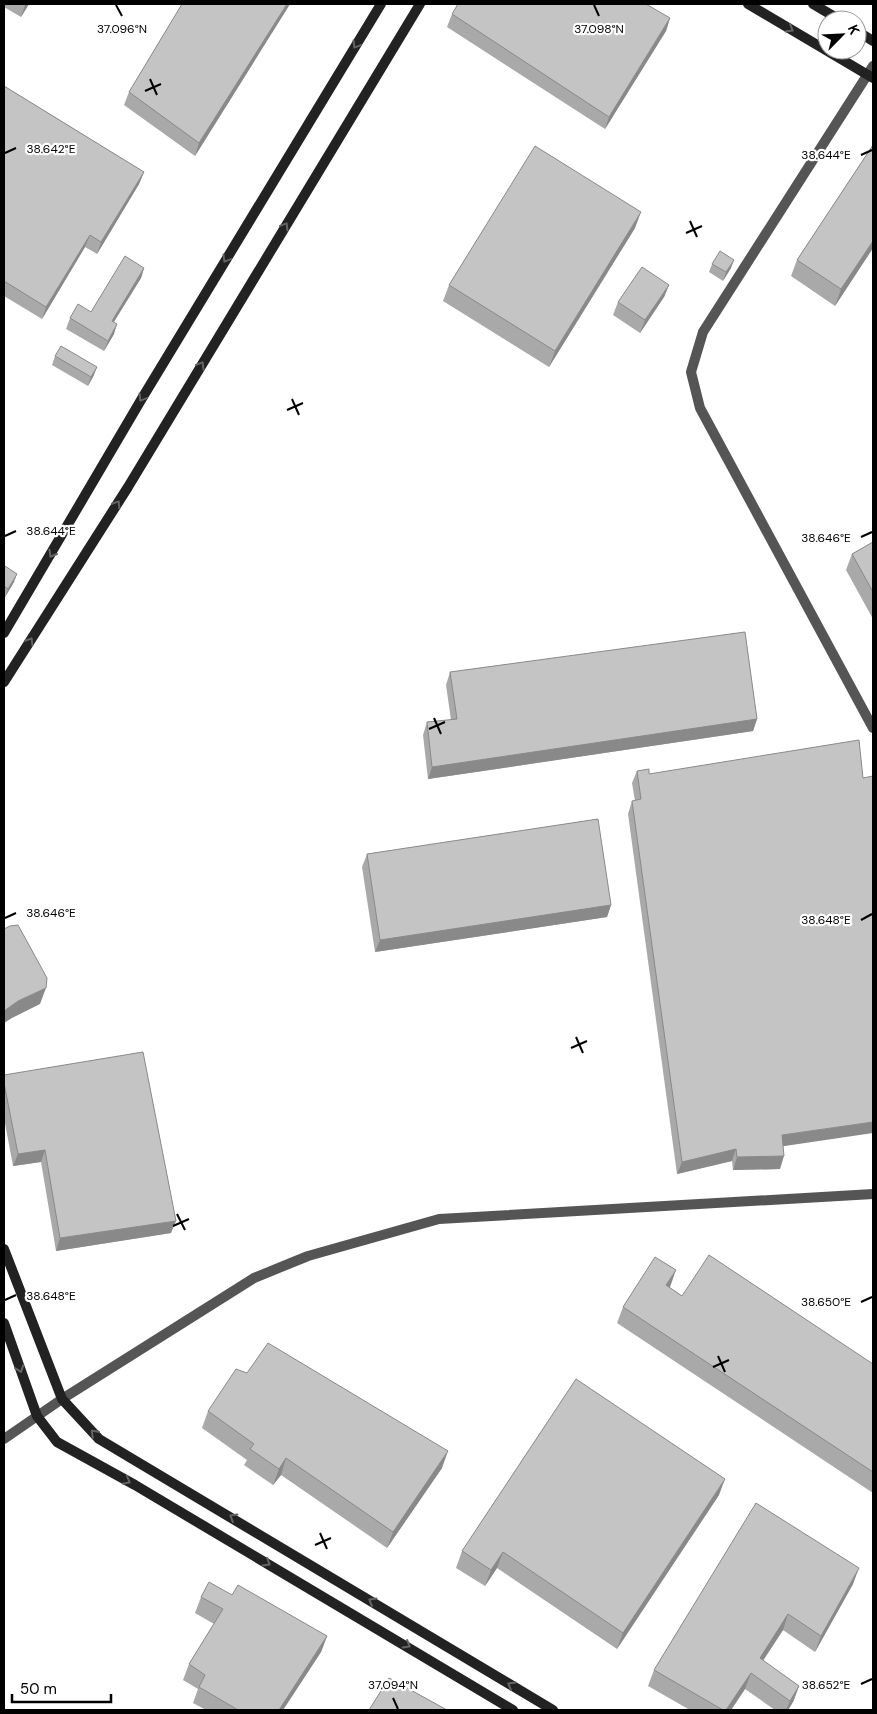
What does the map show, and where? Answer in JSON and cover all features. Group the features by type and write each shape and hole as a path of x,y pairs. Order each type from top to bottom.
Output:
{"street":[{"path":"4,633 141,400 381,4"},
{"path":"4,682 128,487 420,4"},
{"path":"748,4 871,73 703,332 691,372 700,408 873,728"},
{"path":"4,1439 254,1278 308,1256 439,1219 873,1194"},
{"path":"4,1249 62,1400 99,1438 553,1710"},
{"path":"4,1323 37,1416 57,1442 152,1495 513,1710"}],"building":[{"path":"182,4 287,4 199,143 129,92"},
{"path":"458,4 646,4 670,18 609,117 452,14"},
{"path":"4,86 144,172 101,242 90,235 46,307 4,281"},
{"path":"873,145 873,241 841,289 797,260"},
{"path":"535,146 641,212 555,351 449,285"},
{"path":"720,251 734,260 726,272 712,264"},
{"path":"125,256 144,268 112,321 117,324 108,341 70,318 78,304 91,312"},
{"path":"642,267 669,285 645,320 618,302"},
{"path":"61,346 97,367 91,377 55,356"},
{"path":"873,542 873,592 852,554"},
{"path":"5,566 17,574 8,589 4,586"},
{"path":"745,632 757,719 432,767 427,722 457,719 450,672"},
{"path":"859,740 863,778 873,776 873,1122 782,1135 784,1156 737,1157 736,1149 682,1162 632,801 641,799 637,771 649,769 649,774"},
{"path":"598,819 611,905 380,940 367,854"},
{"path":"18,925 47,978 46,988 18,1001 4,1011 4,929"},
{"path":"143,1052 176,1221 60,1238 45,1150 18,1154 4,1075"},
{"path":"709,1255 873,1364 873,1472 623,1307 655,1257 676,1270 666,1285 682,1296"},
{"path":"268,1343 448,1451 393,1532 286,1458 279,1469 250,1449 254,1444 208,1411 236,1369 247,1373"},
{"path":"576,1379 725,1479 623,1633 503,1552 491,1570 462,1551"},
{"path":"756,1503 859,1568 821,1636 788,1614 760,1658 799,1686 790,1701 751,1673 726,1710 723,1710 654,1670"},
{"path":"209,1582 232,1595 238,1585 327,1636 279,1710 238,1710 199,1687 205,1675 189,1664 223,1609 201,1597"},
{"path":"389,1678 447,1710 369,1710"}]}
